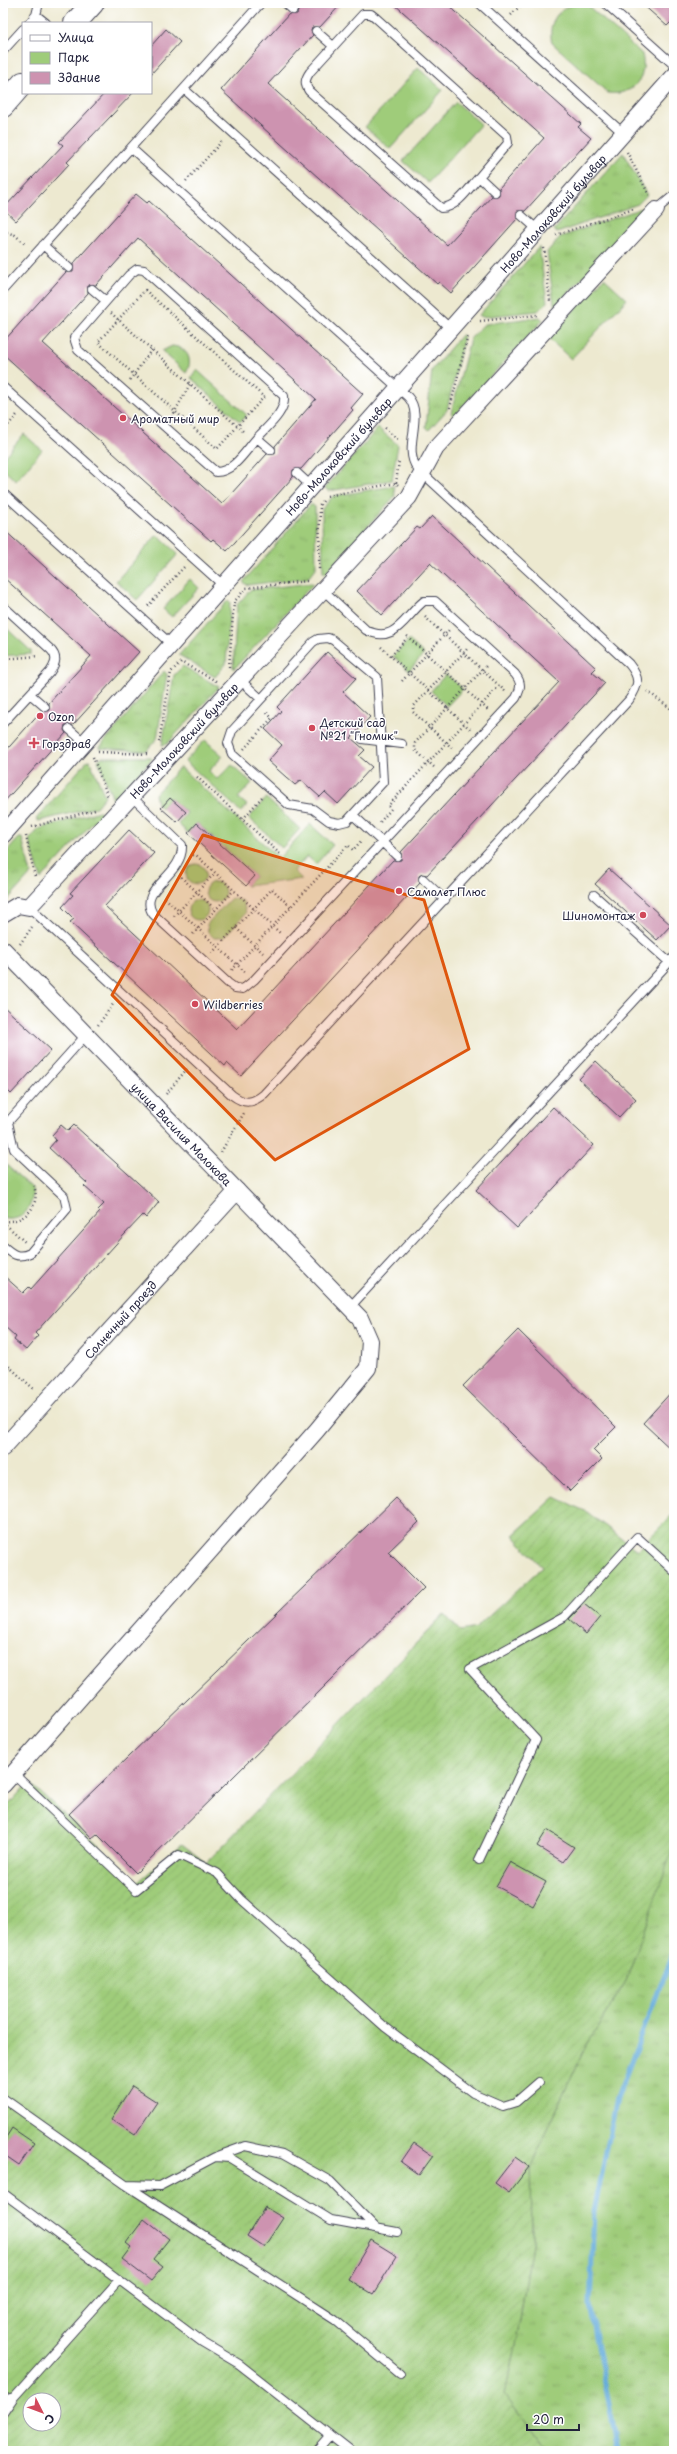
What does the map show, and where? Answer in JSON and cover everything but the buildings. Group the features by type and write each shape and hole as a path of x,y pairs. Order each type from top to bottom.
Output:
{"main road":[{"path":"76,22 93,3"},
{"path":"3,106 22,84"}],"street":[{"name":"Ново-Молоковский бульвар","path":"3,835 674,76"},
{"name":"Ново-Молоковский бульвар","path":"34,912 234,675 317,586 410,496 436,448 651,205"},
{"path":"3,914 18,905 34,912"},
{"name":"улица Василия Молокова","path":"7,953 355,1313 370,1340 368,1368 317,1430 8,1779"},
{"name":"Солнечный проезд","path":"3,1448 237,1191"}],"lane":[{"path":"30,22 36,15 39,3"},
{"path":"3,290 261,3"},
{"path":"285,3 293,10"},
{"path":"479,3 621,136"},
{"path":"605,3 674,65"},
{"path":"363,14 371,14 507,136 508,143 502,152 479,177 455,203 448,208 441,208 309,92 306,86 306,78 363,14"},
{"path":"36,15 45,22"},
{"path":"3,51 22,30"},
{"path":"316,31 333,46"},
{"path":"184,89 451,329"},
{"path":"34,912 232,1095 241,1102 254,1102 264,1094 445,900 629,700 637,688 637,675 629,664 422,473 413,460 414,406 398,388 131,148"},
{"path":"479,177 495,192"},
{"path":"651,205 674,195"},
{"path":"521,215 538,230"},
{"path":"43,245 69,268"},
{"path":"137,269 144,270 280,391 284,396 285,404 256,440 228,469 224,472 216,472 123,390 75,345 74,338 129,275 137,269"},
{"path":"92,289 104,303"},
{"path":"3,387 224,586"},
{"path":"256,440 271,450"},
{"path":"297,473 311,486"},
{"path":"3,493 172,645"},
{"path":"132,797 177,838 182,845 183,855 173,870 149,899 148,907 204,962 235,988 243,989 272,962 462,757 514,700 521,689 520,680 477,638 435,601 424,601 415,608 398,627 386,635 374,634 366,630 317,586"},
{"path":"3,606 55,654 56,663 50,672 3,723"},
{"path":"322,638 333,640 377,677 383,782 347,821 338,823 329,821 313,809 289,805 236,758 229,749 228,738 259,701 313,642 322,638"},
{"path":"234,675 259,701"},
{"path":"30,694 45,707"},
{"path":"70,729 85,743"},
{"path":"362,739 402,744"},
{"path":"353,815 397,856"},
{"path":"423,880 445,900"},
{"path":"355,1313 672,960 594,895"},
{"path":"3,1246 17,1256 24,1256 33,1249 64,1216 67,1209 67,1202 64,1196 14,1149 5,1120 88,1036"},
{"path":"479,1860 536,1740 470,1669 564,1617 637,1537 674,1571"},
{"path":"8,1779 136,1890 179,1855 217,1872 241,1899 385,2027 473,2093 503,2106 516,2102 539,2082"},
{"path":"3,2098 126,2185 335,2320 400,2374"},
{"path":"126,2185 160,2186 215,2157 245,2146 282,2154 330,2181 376,2227"},
{"path":"215,2157 230,2158 331,2220 397,2232"},
{"path":"3,2193 202,2342 239,2364 350,2451"},
{"path":"3,2413 14,2397 119,2280"},
{"path":"3,2400 14,2397"},
{"path":"316,2451 330,2435"}],"path":[{"path":"503,25 523,3"},
{"path":"178,190 231,131"},
{"path":"621,136 650,195 651,205"},
{"path":"550,241 555,236 640,207"},
{"path":"3,230 15,235 35,254"},
{"path":"547,244 544,248 550,303"},
{"path":"145,290 264,397 217,449 134,375 98,342 145,290"},
{"path":"104,303 118,320 238,426 256,440"},
{"path":"475,326 480,321 540,314"},
{"path":"448,415 468,334 471,330"},
{"path":"123,390 152,350"},
{"path":"166,429 190,384"},
{"path":"3,432 25,407"},
{"path":"373,417 402,445"},
{"path":"396,483 399,460"},
{"path":"396,483 410,496"},
{"path":"316,575 319,572 320,505 329,494 396,483"},
{"path":"140,616 192,557"},
{"path":"234,675 234,602 246,588 317,586"},
{"path":"415,608 514,700"},
{"path":"402,681 458,621"},
{"path":"398,627 497,718"},
{"path":"374,634 378,644 479,738"},
{"path":"462,757 413,712 413,707 477,638"},
{"path":"3,659 55,654"},
{"path":"444,776 415,750 415,743 496,656"},
{"path":"159,745 171,672 181,662 218,682 223,676"},
{"path":"637,688 649,692 674,711"},
{"path":"236,758 272,718 259,701"},
{"path":"106,800 108,797 91,752 150,754"},
{"path":"198,777 282,856"},
{"path":"243,819 270,788"},
{"path":"35,879 25,836 32,827 98,809"},
{"path":"183,855 196,855 290,942"},
{"path":"173,870 216,910"},
{"path":"166,926 215,873"},
{"path":"156,889 254,980"},
{"path":"204,962 272,889 291,907"},
{"path":"184,943 234,890"},
{"path":"7,953 34,912"},
{"path":"236,928 272,962"},
{"path":"88,1036 121,993"},
{"path":"156,1107 194,1061"},
{"path":"224,1156 221,1152 250,1102"},
{"path":"3,1222 17,1221 23,1218 33,1208 36,1194 34,1187 29,1182"},
{"path":"3,1222 33,1249"},
{"path":"3,1361 46,1401"}],"highlighted area":[{"path":"203,835 424,900 469,1049 275,1160 112,995"}],"green space":[{"path":"579,3 586,4 642,54 643,71 640,78 637,84 625,92 608,93 552,43 551,28 556,17 565,8"},
{"path":"418,68 443,90 390,149 365,127"},
{"path":"456,102 481,124 428,183 403,161"},
{"path":"623,153 647,195 638,204 557,233 554,230"},
{"path":"642,208 645,211 556,306 554,304 547,252 560,237"},
{"path":"539,247 547,302 538,311 482,317 479,315"},
{"path":"604,278 627,299 571,359 548,338"},
{"path":"540,317 543,320 454,416 451,413 470,339 484,324"},
{"path":"462,334 464,336 447,410 429,430 426,427 432,370"},
{"path":"172,346 182,349 188,355 189,363 186,373 162,351"},
{"path":"197,370 247,415 240,422 191,378"},
{"path":"378,428 398,445 392,480 329,491 325,488"},
{"path":"24,434 42,450 16,481 3,469 3,458"},
{"path":"394,486 395,496 325,574 323,572 322,509 333,496"},
{"path":"311,504 315,507 316,568 308,578 247,585 243,582"},
{"path":"157,535 178,554 137,600 116,581"},
{"path":"190,579 199,588 172,617 163,609"},
{"path":"313,584 234,669 237,605 250,590"},
{"path":"228,600 230,602 226,664 215,677 179,655"},
{"path":"3,625 31,651 31,654 3,656"},
{"path":"409,640 424,654 409,671 393,656"},
{"path":"183,666 219,687 167,744 162,745 174,675"},
{"path":"164,671 167,674 157,739 146,751 99,748"},
{"path":"446,674 463,689 447,706 431,691"},
{"path":"205,740 223,756 209,771 217,779 232,765 252,783 238,798 247,805 241,812 185,761"},
{"path":"102,757 150,757 152,759 113,800 98,760"},
{"path":"89,759 105,796 96,807 39,821 36,819"},
{"path":"180,767 279,858 310,824 333,845 316,864 307,856 294,871 302,879 246,886 255,876 225,848 204,847 213,837 197,823 188,833 178,824 187,813 170,798 161,808 157,804 155,794"},
{"path":"266,798 300,829 282,848 249,818"},
{"path":"99,811 101,814 41,879 29,840 39,829"},
{"path":"19,838 22,838 31,874 3,905 3,856"},
{"path":"192,864 200,864 206,870 206,878 200,884 192,884 186,878 186,870"},
{"path":"211,882 219,882 225,888 225,896 219,902 211,902 205,896 205,888"},
{"path":"231,898 243,901 246,913 223,938 214,938 208,932 207,924"},
{"path":"194,900 202,900 208,906 208,914 202,920 194,920 188,914 188,906"},
{"path":"3,1162 32,1188 29,1207 26,1212 16,1218 3,1218"},
{"path":"555,1497 587,1512 637,1550 674,1513 673,1848 626,1981 582,2053 531,2166 532,2243 520,2320 505,2394 547,2451 3,2451 3,1811 29,1782 138,1882 182,1844 206,1863 444,1614 460,1631 476,1628 542,1567 513,1535"},
{"path":"674,1843 674,2451 547,2451 505,2394 520,2320 532,2243 531,2166 582,2053 626,1981"}],"waterway":[{"path":"618,2451 590,2305 594,2212 617,2098 674,1951"}],"place":[{"name":"Ароматный мир","path":"123,418"},
{"name":"Ozon","path":"40,716"},
{"name":"Детский сад №21 \"Гномик\"","path":"312,728"},
{"name":"Горздрав","path":"34,743"},
{"name":"Самолет Плюс","path":"399,891"},
{"name":"Шиномонтаж","path":"643,915"},
{"name":"Wildberries","path":"195,1004"}]}
